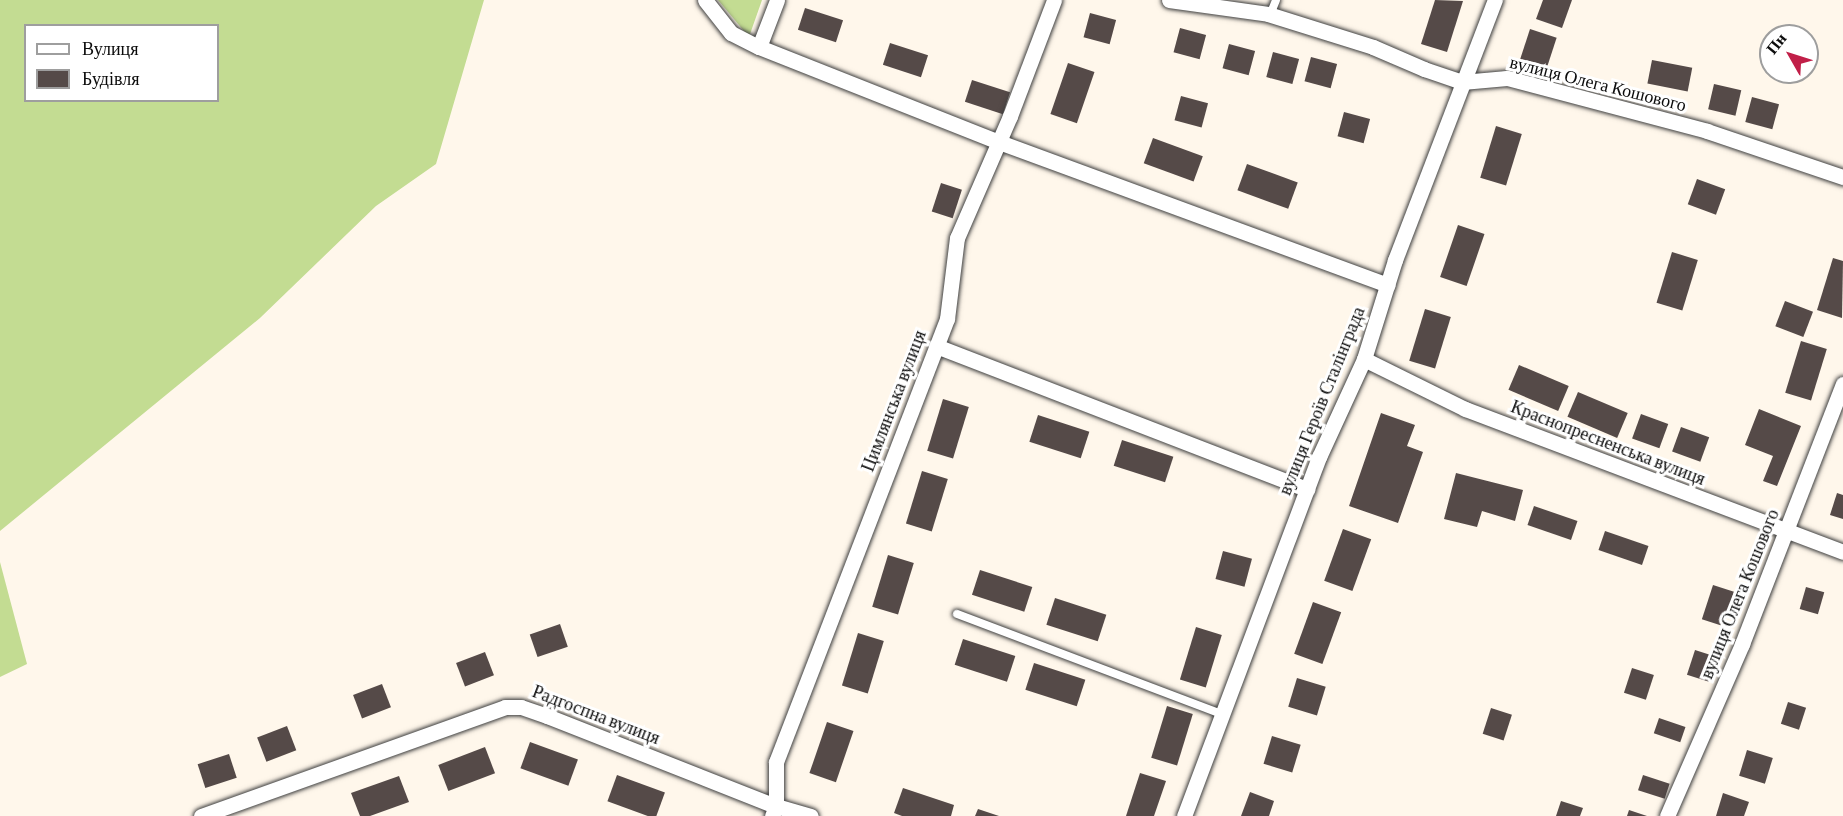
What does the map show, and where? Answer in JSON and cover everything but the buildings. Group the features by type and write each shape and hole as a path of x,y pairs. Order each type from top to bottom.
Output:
{"street":[{"path":"705,0 731,33 759,47 999,142 1387,285"},
{"path":"759,47 777,0"},
{"name":"Цимлянська вулиця","path":"774,811 776,762 947,319 957,238 999,142 1054,0"},
{"name":"вулиця Олега Кошового","path":"1169,0 1270,15 1373,47 1424,69 1462,82 1507,78 1707,131 1843,177"},
{"name":"вулиця Героїв Сталінграда","path":"1184,816 1307,489 1364,358 1387,285 1462,82 1495,0"},
{"path":"936,346 1307,489"},
{"name":"Краснопресненська вулиця","path":"1364,358 1465,409 1843,552"},
{"name":"вулиця Олега Кошового","path":"1667,816 1742,644 1843,384"},
{"name":"Радгоспна вулиця","path":"201,816 233,811 505,706 521,707 547,716 774,811 811,816"}],"lane":[{"path":"1270,15 1276,0"},
{"path":"957,614 1222,714"}],"green space":[{"path":"0,0 484,0 436,164 376,206 260,318 0,531"},
{"path":"718,0 762,0 749,37"},
{"path":"0,562 27,664 0,677"}]}
